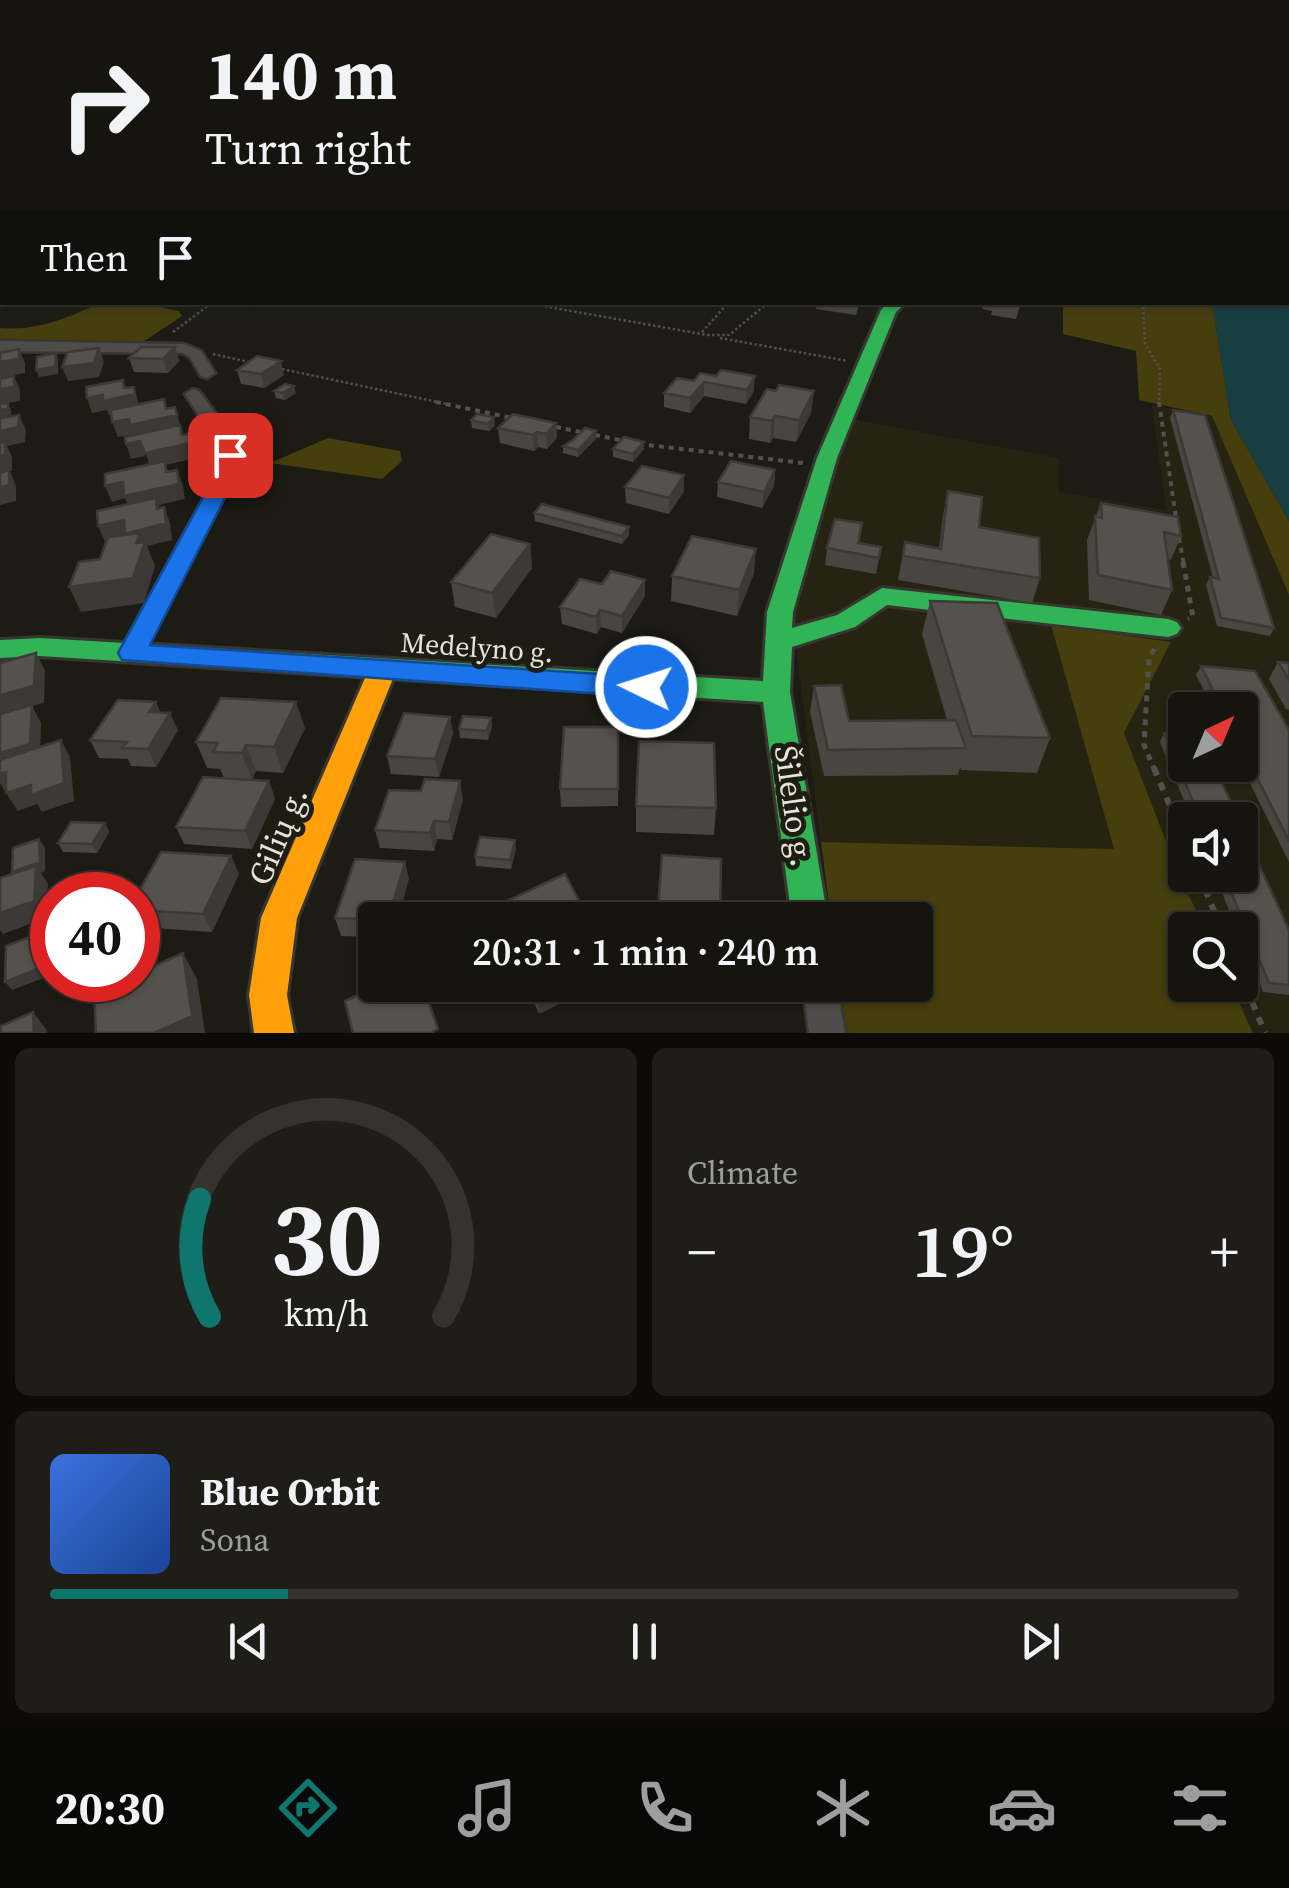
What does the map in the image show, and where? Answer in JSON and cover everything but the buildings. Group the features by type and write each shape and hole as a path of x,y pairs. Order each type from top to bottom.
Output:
{"street":[{"path":"776,692 780,612 824,465 889,310 895,305"},
{"path":"0,346 54,344 189,351 196,354 207,373"},
{"path":"132,653 228,470 230,455 223,438 193,394"},
{"path":"780,641 846,621 882,596 1168,628"},
{"name":"Medelyno g.","path":"0,648 776,692"},
{"name":"Gilių g.","path":"274,1033 268,995 279,918 382,671"},
{"name":"Šilelio g.","path":"776,692 807,902"},
{"path":"822,1002 827,1033"}],"path":[{"path":"167,333 179,330 209,305"},
{"path":"537,305 867,364"},
{"path":"700,334 727,305"},
{"path":"700,334 729,335 765,305"},
{"path":"1142,305 1145,344 1160,369 1158,410 1193,617 1168,628 1149,657 1144,745 1168,802"},
{"path":"189,351 262,365"},
{"path":"281,369 512,418"},
{"path":"550,426 680,452 824,465"},
{"path":"1252,1002 1265,1033"}],"shaded area":[{"path":"95,305 150,305 179,311 182,316 140,344 0,341 0,328 40,325"},
{"path":"1063,305 1212,305 1231,420 1289,521 1289,595 1212,416 1139,400 1136,351 1063,334"},
{"path":"1152,405 1212,416 1289,595 1289,1033 1253,1033 1239,1002 1258,1002 1258,912 1197,912 1187,892 1258,892 1258,802 1168,802 1168,846 1124,733 1170,642 1051,625 1115,849 821,842 792,617 851,419 1059,458 1059,492 1166,510"},
{"path":"328,438 400,451 402,461 382,479 270,463"},
{"path":"1051,625 1171,642 1124,733 1168,846 1168,892 1187,892 1197,912 1168,912 1168,1002 1239,1002 1253,1033 846,1033 841,1002 933,1002 933,902 829,902 821,842 1114,849"}],"water":[{"path":"1212,305 1289,305 1289,521 1231,420"}],"traffic: fast":[{"path":"807,902 776,692 780,612 827,458 889,310 895,305"},
{"path":"780,641 846,621 882,596 1168,628"},
{"path":"0,649 40,647 776,692"}],"traffic: slow":[{"path":"274,1033 268,995 279,918 382,671"}],"route":[{"path":"230,455 228,470 132,653 646,687"}]}
